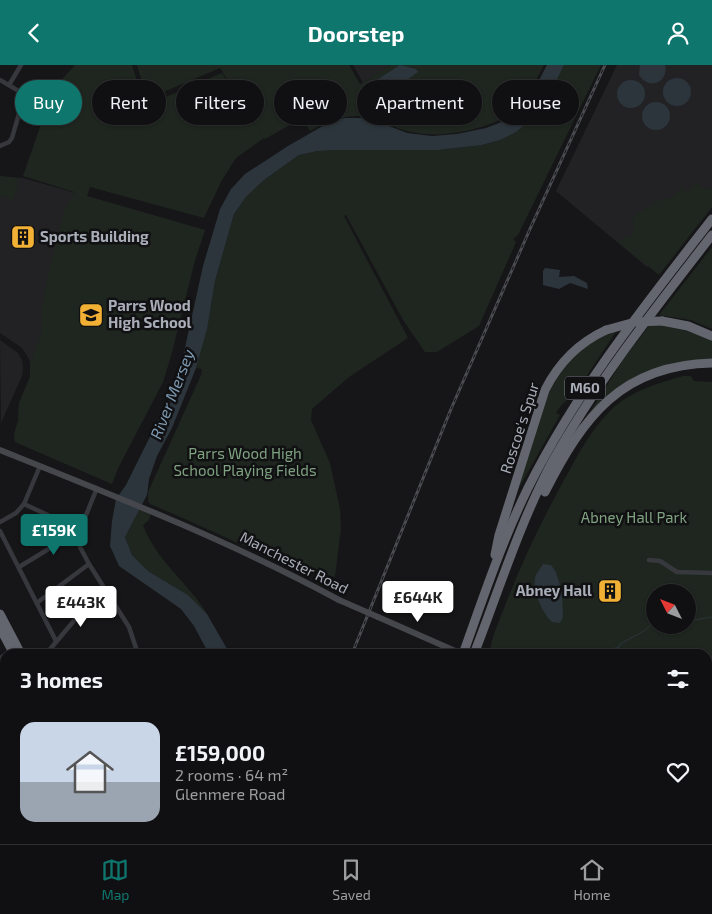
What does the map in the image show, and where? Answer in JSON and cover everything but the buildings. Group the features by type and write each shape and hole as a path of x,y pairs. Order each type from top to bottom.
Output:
{"highway":[{"name":"M60","path":"464,649 528,488 573,408 618,340 712,219"},
{"name":"M60","path":"476,649 514,546 551,465 596,389 626,346 712,235"},
{"name":"Roscoe's Spur","path":"491,577 499,535 545,389 558,367 567,357 585,341 606,330 635,322 662,321 688,326 712,336"},
{"name":"M60","path":"514,546 576,437 604,404 632,384 657,371 683,365 712,363"},
{"path":"0,614 11,649"},
{"path":"0,628 10,649"}],"main road":[{"name":"Manchester Road","path":"0,450 142,506 285,571 339,600 451,649"}],"street":[{"path":"9,85 22,65"},
{"path":"0,80 22,93 23,100 12,137 9,142 0,146"},
{"path":"0,522 16,513 24,504 40,466"},
{"path":"97,489 80,530 80,547 129,627 136,649"},
{"path":"24,504 80,530"},
{"path":"19,567 80,530"},
{"path":"0,531 38,602 56,641"},
{"path":"649,560 660,561 677,572 712,573"},
{"path":"38,602 89,564"},
{"path":"50,649 78,615 106,592"}],"shaded area":[{"path":"353,65 391,65 368,80 361,80"},
{"path":"617,65 712,65 712,187 647,267 556,191"},
{"name":"Parrs Wood High School","path":"0,176 23,178 205,230 195,260 163,382 118,468 112,484 15,442 14,434 18,421 19,403 30,377 31,368 29,359 22,348 0,333"},
{"path":"0,340 18,353 22,360 23,368 22,376 1,423"}],"green space":[{"path":"75,65 132,65 137,80 92,80 92,125 166,125 166,97 176,93 176,125 255,125 263,137 256,125 264,125 264,80 227,80 220,68 192,80 176,80 176,87 166,91 166,80 141,80 137,65 349,65 358,80 357,116 347,117 347,80 274,80 274,125 290,125 264,138 236,158 222,180 204,218 90,187 87,196 205,230 195,260 163,382 118,468 112,484 15,442 14,434 18,421 19,403 30,377 30,364 41,335 42,307 51,262 64,211 74,192 23,176 41,125 82,125 82,80 61,80"},
{"path":"391,65 544,65 536,80 492,80 492,123 466,131 442,134 402,130 390,125 482,125 482,80 367,80"},
{"path":"564,65 601,65 579,110 579,80 556,80"},
{"path":"222,73 226,80 206,80"},
{"path":"306,125 322,125 310,131"},
{"name":"Parrs Wood High School Playing Fields","path":"517,125 572,125 518,235 513,239 516,242 479,326 437,352 425,352 403,320 346,215 344,216 408,338 349,377 312,409 311,420 330,463 340,509 341,528 335,577 311,571 264,554 150,504 148,492 201,375 202,369 196,368 215,281 234,214 246,197 264,180 299,155 335,150 438,150 482,145 500,140"},
{"path":"0,176 19,179 16,187 18,189 12,201 0,196"},
{"path":"696,183 709,190 712,187 712,207 659,275 617,241 631,236 634,232 632,218 659,200 672,198 681,188 688,192"},
{"path":"712,247 712,329 691,320 659,315"},
{"path":"651,323 685,328 712,340 712,360 662,367 584,421 623,360"},
{"path":"618,329 577,390 562,404 556,413 560,415 519,488 541,410 559,374 587,344 598,337"},
{"name":"Abney Hall Park","path":"683,376 691,376 694,381 712,382 712,649 491,649 496,628 529,549 578,455 602,420 614,407 630,396"},
{"path":"140,508 151,513 149,520 143,525 156,550 207,614 188,595 148,571 132,555 125,537"}],"water":[{"path":"400,65 416,69 418,72 407,80 377,80"},
{"path":"547,65 564,65 556,80 539,80"},
{"path":"640,65 665,65 664,76 657,82 648,83 639,75"},
{"path":"677,78 687,82 691,92 687,102 677,106 667,102 663,92 667,82"},
{"path":"631,80 641,84 645,94 641,104 631,108 621,104 617,94 621,84"},
{"path":"656,102 666,106 670,116 666,126 656,130 646,126 642,116 646,106"},
{"name":"River Mersey","path":"347,118 357,118 357,125 387,125 407,133 432,136 457,134 494,125 524,125 516,132 500,140 482,145 438,150 335,150 299,155 264,180 246,197 234,214 215,281 207,329 196,368 172,428 157,456 149,479 147,495 125,537 132,555 148,571 188,595 207,614 227,649 206,649 194,626 181,609 119,566 110,546 116,499 126,485 170,396 184,352 203,266 220,209 231,189 245,174 321,127 326,125 347,125"},
{"path":"545,268 560,270 559,277 574,276 587,283 588,289 570,283 559,289 543,285 543,271"},
{"path":"543,564 551,565 556,572 562,592 563,617 560,623 552,622 549,618 542,608 535,589 536,574"}],"waterway":[{"path":"696,620 712,617"},
{"path":"612,649 619,647 620,644 646,629"}],"railway":[{"path":"354,649 451,409 605,65"}],"place":[{"name":"Sports Building","path":"23,237"},
{"name":"Parrs Wood High School","path":"91,315"},
{"name":"Abney Hall","path":"610,591"}]}
